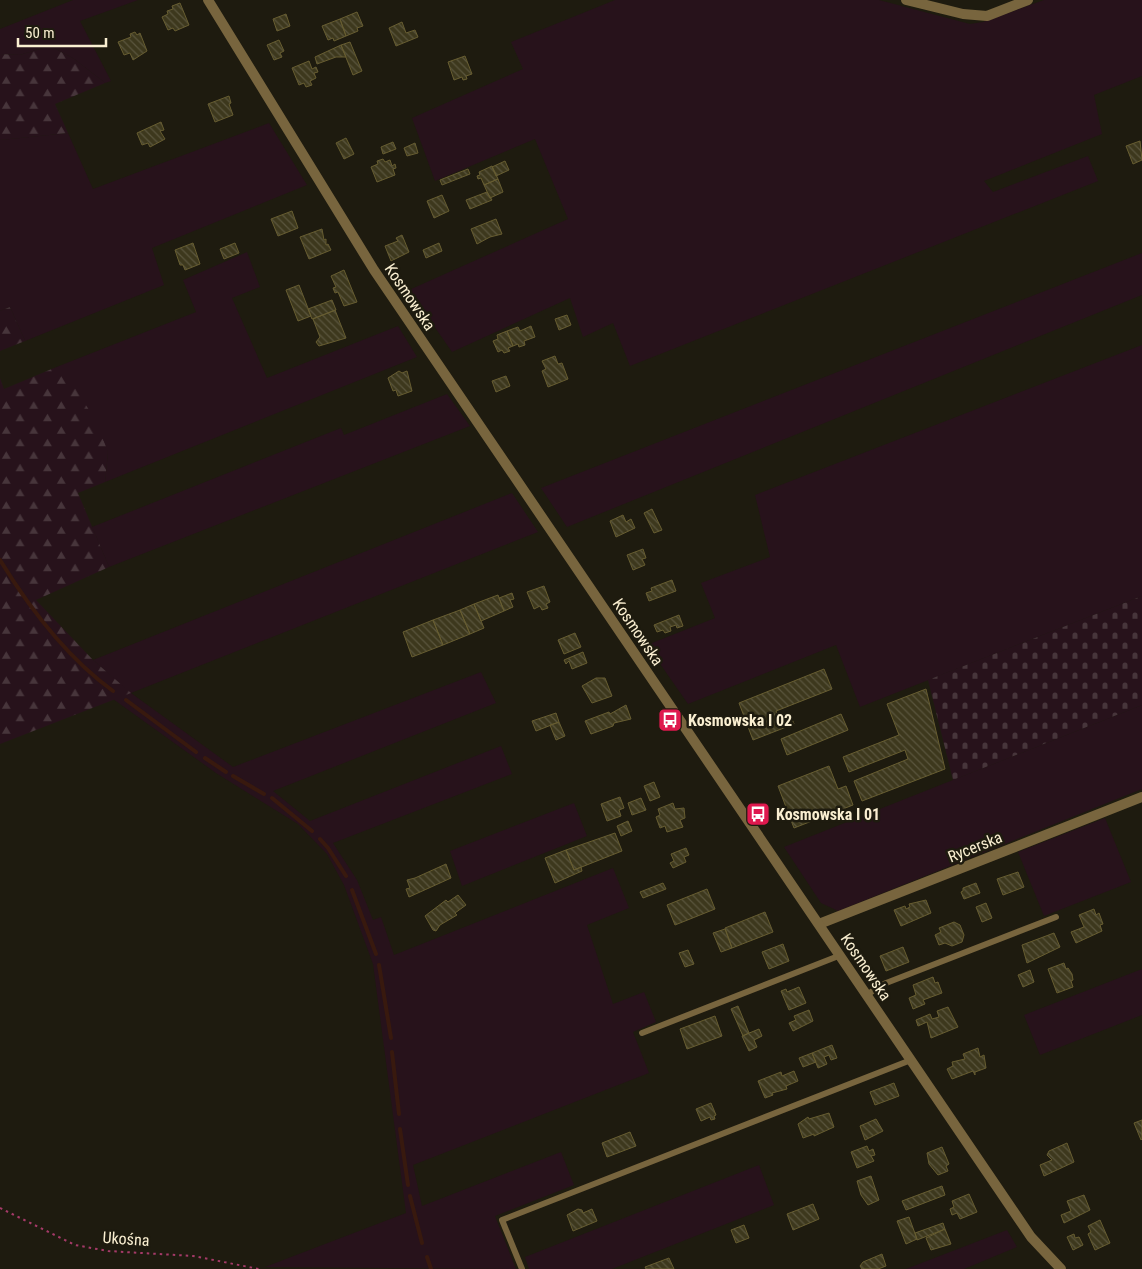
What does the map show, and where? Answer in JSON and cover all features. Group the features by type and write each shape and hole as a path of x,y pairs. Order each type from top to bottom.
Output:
{"street":[{"name":"Kosmowska","path":"208,0 374,270 1031,1237 1061,1269"},
{"path":"906,0 963,14 987,16 1028,0"},
{"name":"Rycerska","path":"819,924 1142,797"}],"lane":[{"path":"867,995 881,986 1056,917"},
{"path":"642,1033 840,955"},
{"path":"522,1269 502,1220 911,1060"}],"path":[{"name":"Ukośna","path":"0,1208 52,1236 75,1245 108,1251 156,1252 193,1256 259,1269"}],"green space":[{"path":"73,0 138,0 80,21 111,81 105,83 74,59 50,46 20,55 0,54 0,29"},
{"path":"615,0 879,0 970,24 983,22 1044,0 1142,0 1142,76 1094,95 1102,134 984,181 993,192 1088,156 1098,181 630,366 613,323 583,337 570,298 452,352 409,290 568,219 535,139 435,181 412,118 523,69 511,42"},
{"path":"50,46 74,59 105,83 55,104 68,133 0,140 0,54 20,55"},
{"path":"269,123 307,185 152,248 164,285 25,341 10,307 0,311 0,140 68,133 93,189"},
{"path":"247,252 260,287 232,298 267,378 398,326 417,357 105,482 108,452 54,368 196,312 183,280"},
{"path":"1142,253 1142,295 567,527 541,488"},
{"path":"10,307 25,341 0,351 0,311"},
{"path":"1142,345 1142,596 860,707 836,645 688,704 647,645 715,618 701,583 770,557 755,495"},
{"path":"54,368 72,383 96,421 108,452 105,482 78,493 109,567 36,600 93,660 131,693 0,744 0,378 4,389"},
{"path":"447,394 470,426 109,567 92,527 341,428 344,435"},
{"path":"512,493 538,532 131,693 233,767 481,672 496,703 273,791 310,821 501,746 512,774 333,843 357,880 373,920 381,917 394,955 613,868 629,908 587,925 613,1004 644,992 656,1022 633,1032 649,1073 413,1165 422,1206 561,1152 574,1185 495,1216 516,1269 265,1267 406,1213 373,964 344,885 327,854 298,824 216,773 113,699 130,693 93,660"},
{"path":"1142,596 1142,705 953,780 928,680"},
{"path":"1142,705 1142,789 838,911 821,903 784,847"},
{"path":"574,803 587,836 462,886 450,851"},
{"path":"1105,818 1131,882 1044,916 1018,852"},
{"path":"1142,969 1142,1015 1040,1055 1024,1015"},
{"path":"759,1165 774,1205 612,1269 529,1269 525,1257"},
{"path":"1007,1230 1017,1247 964,1269 906,1269"}],"building":[{"path":"180,3 189,25 175,31 173,28 168,30 162,17 168,14 167,11 173,9 172,6"},
{"path":"357,12 363,26 357,28 358,31 346,36 340,19"},
{"path":"286,14 290,26 277,31 273,19"},
{"path":"340,19 346,36 334,41 333,38 328,40 322,26"},
{"path":"402,22 406,33 415,30 418,37 396,46 389,28"},
{"path":"135,32 137,35 140,33 147,51 133,60 130,53 124,55 118,42 131,37 130,34"},
{"path":"279,40 284,51 280,53 282,57 274,60 267,45"},
{"path":"350,42 362,71 353,75 341,45"},
{"path":"341,45 346,57 336,57 317,64 315,57"},
{"path":"465,56 472,74 466,76 467,79 463,80 462,77 454,80 448,62"},
{"path":"309,61 312,69 316,67 318,72 314,73 316,78 310,81 312,85 306,87 304,83 299,85 292,68"},
{"path":"229,96 231,103 229,104 233,115 215,122 208,104"},
{"path":"161,122 164,130 160,131 165,139 150,147 148,143 142,145 137,133"},
{"path":"346,138 354,154 344,159 336,143"},
{"path":"1140,141 1142,160 1133,164 1126,146"},
{"path":"393,142 396,149 383,154 381,147"},
{"path":"415,143 418,153 407,156 404,148"},
{"path":"383,159 385,162 390,160 392,166 395,164 396,168 393,169 395,175 377,182 371,167 378,164 377,161"},
{"path":"505,161 509,170 496,176 492,167"},
{"path":"492,166 498,179 484,185 481,178 478,179 477,176 480,175 479,172"},
{"path":"468,169 470,174 442,185 440,180"},
{"path":"498,179 503,192 490,198 484,185"},
{"path":"487,192 492,200 470,209 466,200"},
{"path":"442,195 449,211 434,218 427,201"},
{"path":"292,211 298,228 278,236 271,219"},
{"path":"496,219 502,234 490,237 477,244 471,229"},
{"path":"322,229 326,245 328,244 331,250 309,259 300,237"},
{"path":"402,235 409,252 391,261 385,246 398,241 396,238"},
{"path":"193,243 200,264 185,270 183,265 180,265 175,250"},
{"path":"235,243 239,253 224,259 220,249"},
{"path":"439,243 442,251 426,258 423,250"},
{"path":"344,270 357,302 344,306 338,292 335,293 333,288 336,287 331,276"},
{"path":"299,285 311,316 298,321 286,290"},
{"path":"332,300 336,310 312,319 308,309"},
{"path":"335,310 346,338 319,346 316,342 320,337 313,319"},
{"path":"567,315 571,325 559,330 555,319"},
{"path":"531,326 535,337 524,341 525,345 519,347 518,344 513,346 507,331 518,327 520,331"},
{"path":"507,331 513,346 508,348 510,351 504,353 502,350 498,352 493,341 498,339 497,335"},
{"path":"555,356 558,364 562,363 568,379 548,387 542,371 546,369 542,361"},
{"path":"399,371 402,373 407,371 412,391 398,396 396,390 393,391 388,378"},
{"path":"506,376 510,386 496,392 492,381"},
{"path":"652,509 662,530 654,533 644,513"},
{"path":"623,515 626,522 631,519 635,528 616,537 610,521"},
{"path":"643,549 646,558 642,559 645,565 633,570 627,555"},
{"path":"672,580 676,591 649,601 646,593 652,591 651,588"},
{"path":"544,586 550,602 546,604 548,608 542,610 540,606 534,609 527,592"},
{"path":"512,593 514,599 510,600 513,607 504,611 499,598"},
{"path":"498,595 504,611 481,621 474,604"},
{"path":"474,604 484,628 470,634 460,610"},
{"path":"460,610 470,634 443,645 433,620"},
{"path":"679,615 683,626 677,628 676,625 670,627 671,631 665,633 663,630 657,632 654,625"},
{"path":"433,620 443,645 412,657 403,632"},
{"path":"575,633 581,647 564,654 558,640"},
{"path":"583,652 587,663 572,669 569,661 566,664 564,660"},
{"path":"824,669 832,689 776,711 779,718 790,714 794,724 753,740 739,703"},
{"path":"596,678 605,678 612,696 592,703 582,686"},
{"path":"926,689 945,769 862,801 854,781 908,759 905,750 849,772 843,757 899,735 887,704"},
{"path":"626,705 631,719 614,723 613,726 591,734 585,721 609,712 610,714"},
{"path":"556,713 559,722 536,731 532,721"},
{"path":"841,714 848,730 787,755 781,739"},
{"path":"559,722 565,736 556,740 550,725"},
{"path":"829,766 838,789 846,786 853,805 794,828 778,786"},
{"path":"654,782 660,797 650,801 644,786"},
{"path":"620,797 624,808 619,810 621,816 607,821 601,804"},
{"path":"641,798 646,810 632,815 628,803"},
{"path":"673,803 675,809 684,808 685,818 680,820 683,827 667,832 665,826 660,828 656,817 660,815 658,809"},
{"path":"628,821 632,831 621,836 617,826"},
{"path":"615,833 622,851 574,870 566,850"},
{"path":"686,848 689,855 684,857 686,862 673,868 670,863 674,861 671,854"},
{"path":"566,850 574,870 581,867 582,871 555,883 545,858"},
{"path":"446,864 451,878 409,897 406,889 410,888 407,880"},
{"path":"1018,872 1024,887 1003,895 997,879"},
{"path":"663,883 666,889 643,898 640,892"},
{"path":"976,883 980,893 964,899 961,892 963,888"},
{"path":"707,889 715,909 675,925 667,905"},
{"path":"458,895 466,905 455,913 457,915 440,925 436,931 433,930 425,916 446,900 448,902"},
{"path":"926,900 931,913 901,926 894,910 905,906 906,909 910,907 909,904"},
{"path":"986,903 992,918 982,922 976,907"},
{"path":"1094,909 1096,915 1099,913 1103,924 1100,925 1102,931 1076,943 1071,932 1084,927 1079,915"},
{"path":"765,912 773,932 732,948 725,928"},
{"path":"954,922 960,925 964,935 962,942 952,946 945,943 939,945 935,935 941,932 939,928"},
{"path":"725,929 732,948 721,952 713,933"},
{"path":"1054,933 1060,947 1027,963 1022,945"},
{"path":"783,944 789,961 769,969 762,952"},
{"path":"903,947 909,962 886,971 880,956"},
{"path":"688,950 694,964 685,967 679,953"},
{"path":"1064,963 1066,969 1068,968 1072,974 1073,980 1071,981 1073,987 1057,993 1048,969"},
{"path":"1030,970 1034,982 1023,987 1018,975"},
{"path":"933,977 935,983 938,982 942,993 923,1000 925,1004 913,1009 909,998 916,995 913,985"},
{"path":"799,987 806,1003 789,1010 781,991 786,989 787,992"},
{"path":"738,1006 749,1033 743,1036 731,1009"},
{"path":"948,1007 958,1027 931,1038 927,1022 918,1026 916,1020 930,1014 932,1019 939,1017 937,1011"},
{"path":"809,1010 813,1021 793,1031 789,1023 796,1020 794,1016"},
{"path":"715,1016 722,1036 687,1049 680,1029"},
{"path":"759,1029 762,1036 754,1040 757,1047 749,1051 742,1036"},
{"path":"832,1045 837,1058 831,1060 829,1055 824,1057 827,1064 818,1068 812,1053"},
{"path":"978,1048 980,1057 984,1055 986,1068 975,1072 975,1075 973,1071 952,1079 947,1069 953,1066 952,1062 965,1059 963,1054"},
{"path":"812,1053 816,1062 803,1067 799,1058"},
{"path":"794,1071 798,1081 786,1086 787,1089 772,1093 773,1095 765,1098 758,1081 781,1072 782,1076"},
{"path":"894,1083 899,1096 875,1105 870,1092"},
{"path":"711,1103 716,1115 714,1116 715,1119 711,1120 710,1117 701,1121 696,1109"},
{"path":"829,1113 834,1127 814,1136 814,1134 803,1138 798,1124 808,1117 809,1119"},
{"path":"876,1119 883,1131 865,1140 860,1126"},
{"path":"1142,1120 1142,1139 1141,1140 1134,1123"},
{"path":"630,1132 636,1146 607,1157 602,1143"},
{"path":"1067,1143 1074,1162 1044,1176 1040,1165 1052,1160 1047,1155 1049,1151"},
{"path":"867,1146 869,1151 873,1149 875,1155 871,1156 874,1161 857,1168 851,1152"},
{"path":"942,1147 949,1164 946,1166 948,1171 938,1175 929,1164 927,1153"},
{"path":"871,1176 879,1200 868,1205 861,1195 857,1181"},
{"path":"942,1186 945,1195 906,1210 902,1201"},
{"path":"969,1194 977,1212 960,1219 957,1213 952,1215 950,1209 954,1207 952,1201"},
{"path":"1084,1195 1090,1210 1064,1223 1061,1215 1071,1211 1067,1201"},
{"path":"813,1204 819,1219 793,1230 787,1214"},
{"path":"578,1209 582,1210 583,1213 592,1209 597,1221 573,1231 567,1215"},
{"path":"909,1217 917,1239 906,1244 897,1221"},
{"path":"1100,1220 1110,1243 1095,1250 1088,1234 1091,1232 1088,1226"},
{"path":"943,1223 945,1229 917,1240 915,1233"},
{"path":"744,1225 749,1238 736,1243 731,1230"},
{"path":"945,1229 951,1244 931,1250 926,1238"},
{"path":"1074,1234 1075,1238 1079,1237 1083,1245 1073,1250 1067,1237"},
{"path":"882,1254 886,1266 878,1269 862,1269 860,1266 863,1262"},
{"path":"669,1258 674,1269 646,1269 645,1267"}],"waterway":[{"path":"0,560 50,631 80,663 113,691"},
{"path":"126,700 196,752"},
{"path":"205,758 226,772"},
{"path":"233,776 264,794"},
{"path":"272,798 312,831"},
{"path":"320,839 346,876"},
{"path":"352,890 376,954"},
{"path":"379,965 391,1038"},
{"path":"392,1052 399,1114"},
{"path":"400,1129 408,1185"},
{"path":"410,1196 422,1243"},
{"path":"427,1257 431,1269"}],"place":[{"name":"Kosmowska I 02","path":"670,720"},
{"name":"Kosmowska I 01","path":"758,814"}]}
